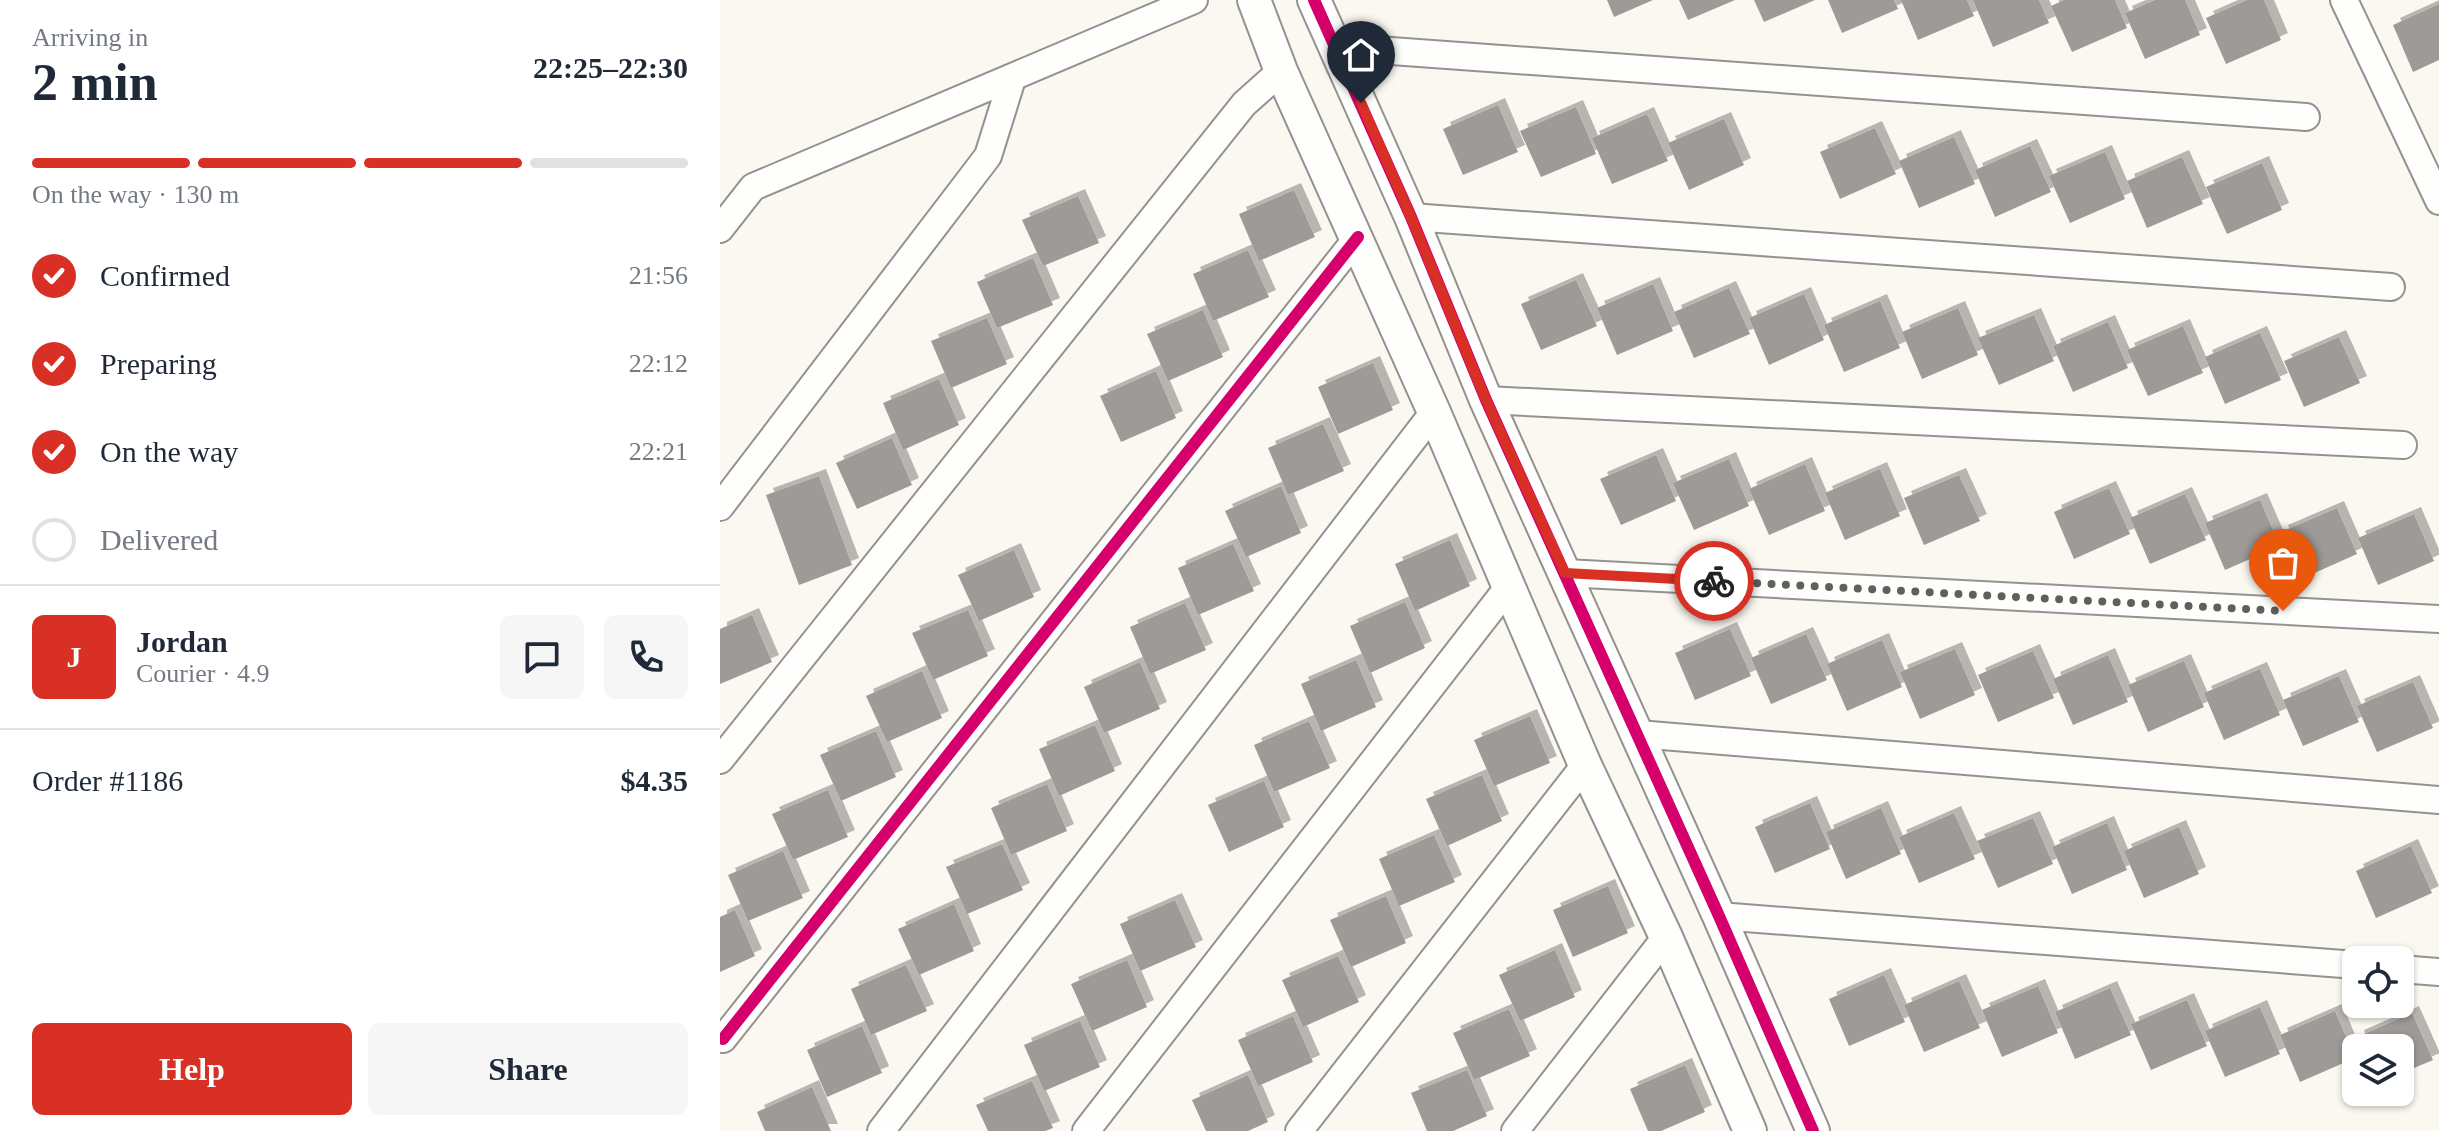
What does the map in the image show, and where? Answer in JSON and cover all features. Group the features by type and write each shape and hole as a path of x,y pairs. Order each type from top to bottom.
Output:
{"street":[{"path":"720,229 753,187 1194,0"},
{"path":"1254,0 1281,71 1358,237 1585,765 1666,937 1741,1125"},
{"path":"1314,0 1411,217 1486,400 1813,1131"},
{"path":"2344,0 2439,201"},
{"path":"1336,47 2306,117"},
{"path":"720,760 1244,104 1281,71"},
{"path":"720,507 988,156 1012,79"},
{"path":"1411,217 2391,287"},
{"path":"723,1039 1358,237"},
{"path":"1486,400 2403,445"},
{"path":"881,1131 1434,412"},
{"path":"1565,573 2439,619"},
{"path":"1086,1131 1510,585"},
{"path":"1638,734 2439,800"},
{"path":"1299,1131 1585,765"},
{"path":"1719,916 2342,964"},
{"path":"1515,1131 1666,937"},
{"path":"2414,970 2439,972"}],"building":[{"path":"1607,0 1653,0 1614,17"},
{"path":"1679,0 1735,0 1688,20"},
{"path":"1754,0 1815,0 1764,22"},
{"path":"1828,0 1894,0 1898,9 1842,33"},
{"path":"1901,0 1967,0 1974,16 1918,40"},
{"path":"1973,0 2039,0 2049,23 1993,47"},
{"path":"2064,0 2115,0 2127,28 2072,52 2051,6"},
{"path":"2155,0 2185,0 2200,35 2145,59 2125,13"},
{"path":"2247,0 2264,0 2281,40 2226,64 2206,18"},
{"path":"2439,4 2439,60 2413,72 2393,25"},
{"path":"1498,105 1518,152 1463,175 1443,129"},
{"path":"1576,107 1596,154 1541,177 1520,131"},
{"path":"1647,114 1668,161 1612,184 1592,138"},
{"path":"1724,119 1744,165 1689,190 1668,143"},
{"path":"1875,128 1896,174 1840,199 1820,152"},
{"path":"1954,137 1975,184 1919,208 1899,161"},
{"path":"2030,146 2051,192 1995,217 1975,170"},
{"path":"2105,152 2125,199 2070,223 2049,176"},
{"path":"2182,157 2203,204 2147,228 2127,181"},
{"path":"2262,163 2282,210 2227,234 2206,187"},
{"path":"1294,190 1315,237 1259,261 1239,214"},
{"path":"1078,196 1099,243 1043,266 1022,220"},
{"path":"1248,250 1269,297 1213,321 1193,274"},
{"path":"1033,258 1053,305 997,328 977,282"},
{"path":"1576,280 1597,326 1541,350 1521,304"},
{"path":"1653,284 1673,331 1617,355 1597,308"},
{"path":"1729,288 1750,334 1694,358 1674,312"},
{"path":"1804,294 1824,340 1769,365 1749,318"},
{"path":"1880,301 1900,348 1844,372 1824,325"},
{"path":"1958,308 1978,355 1922,379 1902,332"},
{"path":"1203,310 1223,357 1168,381 1147,334"},
{"path":"2034,315 2054,361 1999,385 1978,338"},
{"path":"987,318 1007,364 951,388 931,341"},
{"path":"2108,322 2128,368 2073,392 2053,346"},
{"path":"2183,326 2203,373 2148,396 2127,350"},
{"path":"2260,333 2281,380 2225,404 2205,357"},
{"path":"2339,337 2360,383 2304,407 2284,361"},
{"path":"1373,363 1393,410 1338,434 1318,387"},
{"path":"1156,371 1176,418 1121,442 1100,396"},
{"path":"939,379 959,425 903,450 883,403"},
{"path":"1323,424 1344,471 1288,495 1268,448"},
{"path":"892,438 912,485 857,509 836,463"},
{"path":"1656,455 1676,501 1621,525 1600,479"},
{"path":"1729,459 1749,506 1694,530 1673,483"},
{"path":"1805,464 1825,511 1769,535 1749,489"},
{"path":"1880,469 1900,516 1845,540 1825,493"},
{"path":"1959,475 1980,521 1924,545 1904,498"},
{"path":"819,476 852,565 799,585 766,495"},
{"path":"1281,486 1301,533 1246,557 1225,511"},
{"path":"2109,488 2130,534 2074,559 2054,512"},
{"path":"2185,494 2206,540 2150,564 2130,518"},
{"path":"2260,500 2280,546 2225,570 2205,523"},
{"path":"2337,508 2357,554 2301,579 2281,532"},
{"path":"2414,514 2434,561 2378,585 2358,538"},
{"path":"1450,540 1470,586 1415,611 1395,564"},
{"path":"1233,544 1254,591 1198,615 1178,568"},
{"path":"1014,550 1034,597 979,621 958,575"},
{"path":"1405,602 1425,648 1370,673 1350,626"},
{"path":"1185,603 1206,650 1150,674 1130,627"},
{"path":"968,610 988,656 933,680 912,633"},
{"path":"752,615 772,662 720,684 720,629"},
{"path":"1730,629 1751,676 1695,700 1675,653"},
{"path":"1806,634 1827,680 1771,704 1751,658"},
{"path":"1882,640 1902,687 1847,711 1827,664"},
{"path":"1955,649 1975,695 1920,719 1900,672"},
{"path":"2033,651 2054,698 1998,722 1978,675"},
{"path":"2108,655 2128,702 2073,725 2053,679"},
{"path":"1356,660 1376,707 1321,731 1301,684"},
{"path":"2184,661 2204,707 2148,732 2128,685"},
{"path":"1140,662 1160,709 1104,733 1084,687"},
{"path":"2260,669 2280,715 2224,740 2204,693"},
{"path":"922,671 942,718 887,742 866,696"},
{"path":"2339,676 2359,722 2303,746 2283,700"},
{"path":"2413,682 2433,728 2377,752 2357,706"},
{"path":"1530,716 1550,763 1494,786 1474,740"},
{"path":"1309,721 1330,768 1274,792 1254,745"},
{"path":"1095,725 1115,771 1059,796 1039,749"},
{"path":"876,731 896,777 841,801 820,755"},
{"path":"1482,775 1502,821 1447,846 1426,799"},
{"path":"1264,781 1284,827 1229,852 1208,805"},
{"path":"1047,784 1067,831 1011,855 991,808"},
{"path":"828,790 848,837 793,860 772,814"},
{"path":"1810,803 1830,849 1775,873 1755,827"},
{"path":"1881,808 1901,854 1846,879 1826,832"},
{"path":"1954,813 1975,859 1919,883 1899,837"},
{"path":"2033,818 2053,864 1998,888 1977,841"},
{"path":"2107,823 2127,870 2072,894 2052,847"},
{"path":"2179,827 2199,874 2144,898 2124,851"},
{"path":"1434,835 1455,882 1399,906 1379,859"},
{"path":"1002,844 1023,890 967,914 946,867"},
{"path":"2411,846 2432,893 2376,918 2356,871"},
{"path":"783,851 803,898 748,921 728,875"},
{"path":"1608,886 1628,933 1573,957 1553,910"},
{"path":"1386,896 1406,943 1351,967 1330,920"},
{"path":"1175,900 1196,947 1140,971 1120,924"},
{"path":"954,904 974,951 919,975 898,929"},
{"path":"735,910 755,956 720,972 720,917"},
{"path":"1555,950 1575,997 1520,1021 1499,975"},
{"path":"1338,956 1359,1002 1303,1027 1282,980"},
{"path":"1127,960 1147,1007 1092,1031 1071,984"},
{"path":"906,965 927,1011 871,1035 851,989"},
{"path":"1884,975 1905,1022 1849,1046 1829,999"},
{"path":"1959,981 1980,1028 1924,1052 1904,1005"},
{"path":"2038,986 2058,1033 2002,1057 1982,1010"},
{"path":"2110,988 2131,1035 2075,1059 2055,1012"},
{"path":"2187,1000 2207,1046 2151,1070 2131,1024"},
{"path":"2260,1007 2280,1054 2225,1077 2205,1031"},
{"path":"1509,1009 1530,1056 1474,1080 1453,1033"},
{"path":"2335,1011 2345,1034 2342,1034 2342,1064 2300,1082 2280,1035"},
{"path":"1293,1016 1313,1062 1258,1086 1238,1040"},
{"path":"2414,1017 2433,1060 2414,1068 2414,1034 2364,1034 2401,1018"},
{"path":"1080,1021 1100,1067 1044,1091 1024,1045"},
{"path":"862,1026 882,1073 827,1097 807,1050"},
{"path":"1685,1065 1705,1112 1661,1131 1648,1131 1630,1089"},
{"path":"1467,1070 1487,1116 1453,1131 1427,1131 1411,1093"},
{"path":"1248,1075 1268,1122 1248,1131 1206,1131 1192,1100"},
{"path":"1032,1081 1053,1128 1045,1131 988,1131 976,1105"},
{"path":"812,1087 831,1131 765,1131 757,1112"}],"cycle path":[{"path":"1314,0 1411,217 1486,400 1813,1131"},
{"path":"723,1039 1358,237"}],"way so far":[{"path":"1714,581 2283,611"}],"route":[{"path":"1361,103 1486,400 1565,573 1714,581"}]}
